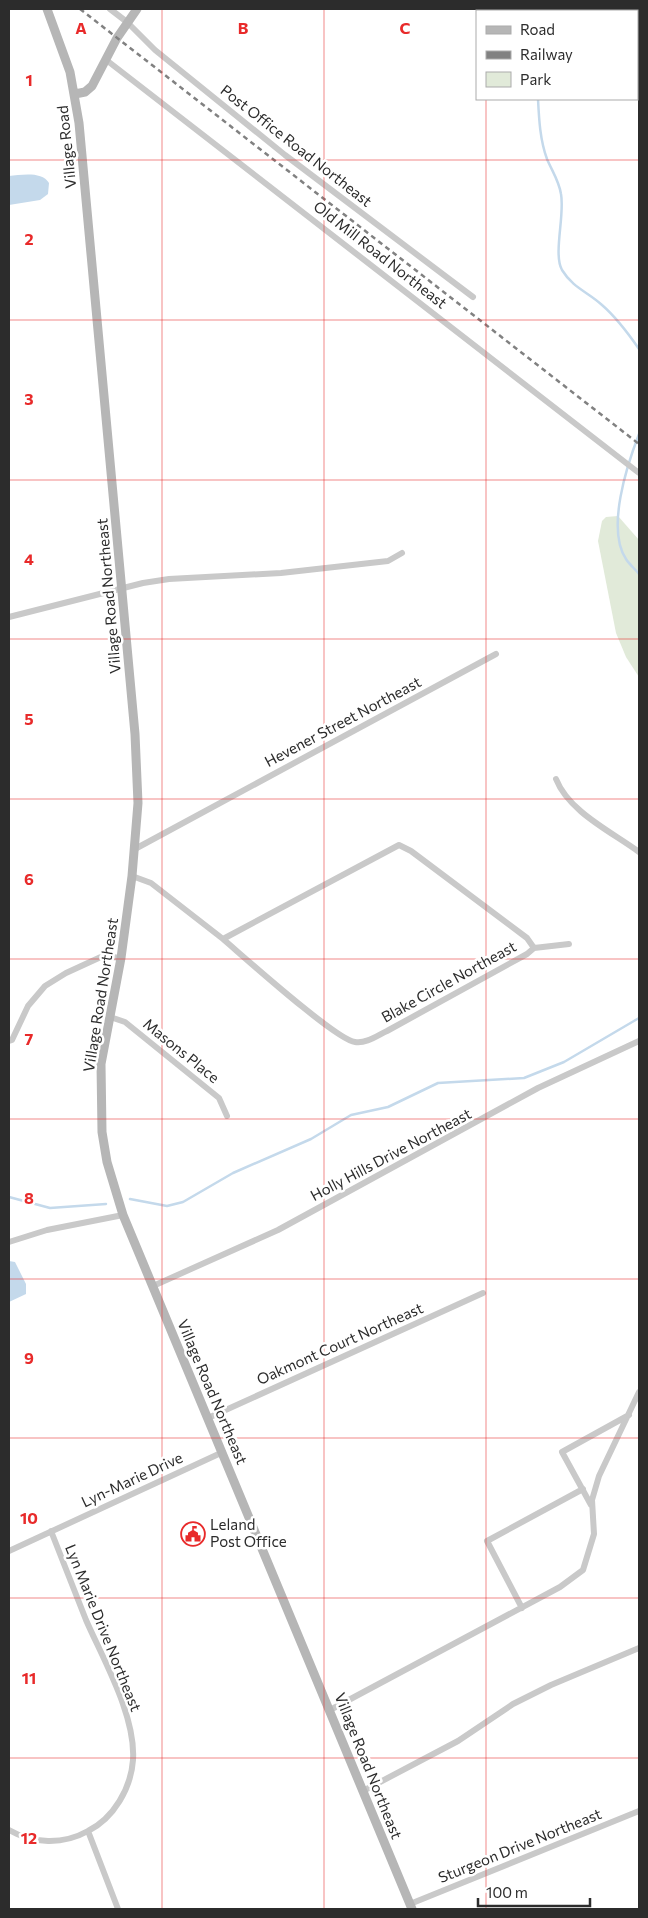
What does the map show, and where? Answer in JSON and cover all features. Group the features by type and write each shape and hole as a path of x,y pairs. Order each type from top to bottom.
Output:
{"main road":[{"name":"Village Road","path":"47,9 75,94 90,237"},
{"path":"75,94 85,92 92,86 106,59 137,9"},
{"name":"Village Road Northeast","path":"90,237 135,734 138,803 135,849 121,958 101,1064 102,1132 107,1162 123,1214 411,1907"}],"street":[{"name":"Post Office Road Northeast","path":"110,9 128,22 155,50 278,149 473,297"},
{"name":"Old Mill Road Northeast","path":"106,59 638,472"},
{"path":"9,617 122,590 142,583 169,579 281,573 388,561 402,553"},
{"name":"Hevener Street Northeast","path":"135,849 496,654"},
{"path":"556,780 561,792 582,811 639,852"},
{"name":"Blake Circle Northeast","path":"132,876 151,883 330,1027 354,1042 367,1041 527,954 534,948 527,938 411,851 399,845 222,939"},
{"path":"534,948 569,944"},
{"path":"9,1042 12,1040 28,1006 45,986 66,973 102,956 121,958"},
{"name":"Masons Place","path":"110,1017 125,1022 220,1098 227,1116"},
{"name":"Holly Hills Drive Northeast","path":"153,1286 278,1230 538,1088 639,1041"},
{"path":"9,1242 47,1230 123,1214"},
{"name":"Oakmont Court Northeast","path":"208,1418 483,1293"},
{"path":"330,1710 560,1587 583,1570 594,1534 592,1506 599,1476 639,1392"},
{"path":"592,1506 562,1452 629,1415"},
{"name":"Lyn-Marie Drive","path":"51,1531 223,1452"},
{"path":"522,1608 487,1541 583,1489"},
{"name":"Lyn Marie Drive Northeast","path":"9,1551 51,1531 117,1691 129,1726 133,1760 125,1792 112,1812 88,1831 52,1842 32,1840 9,1830"},
{"path":"363,1791 458,1740 513,1704 551,1684 639,1648"},
{"name":"Sturgeon Drive Northeast","path":"411,1907 639,1811"},
{"path":"88,1831 118,1909"}],"green space":[{"path":"618,516 639,540 639,677 626,657 616,633 598,541 602,521 606,517"}],"water":[{"path":"36,175 46,179 49,183 48,194 40,200 9,205 9,176"},
{"path":"9,1261 15,1262 26,1284 26,1294 9,1302"}],"waterway":[{"path":"538,100 539,122 543,144 561,194 562,212 559,254 562,270 571,281 613,315 639,349"},
{"path":"639,434 624,479 618,514 620,546 626,559 639,574"},
{"path":"130,1199 167,1206 183,1202 233,1173 311,1139 351,1115 388,1107 438,1083 524,1078 564,1062 639,1018"},
{"path":"9,1197 50,1208 106,1204"}],"railway":[{"path":"80,9 639,444"}],"place":[{"name":"Leland Post Office","path":"193,1534"}]}
